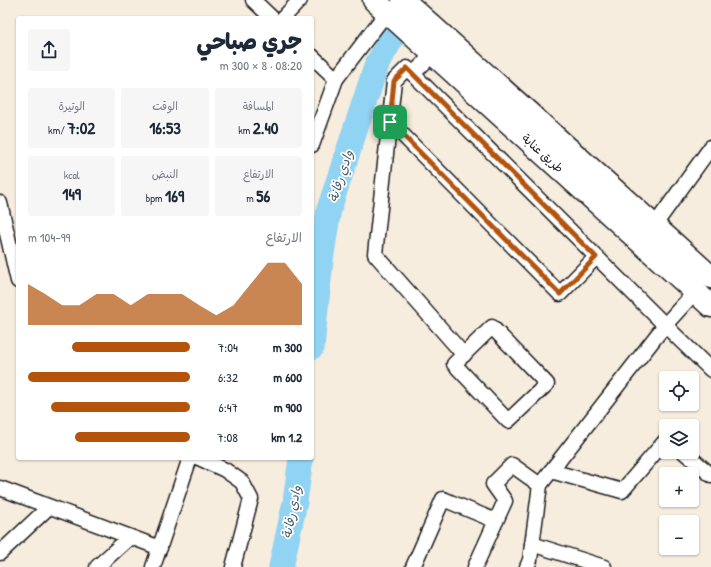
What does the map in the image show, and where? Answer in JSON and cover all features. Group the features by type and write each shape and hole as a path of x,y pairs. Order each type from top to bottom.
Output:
{"highway":[{"name":"طريق عنابة","path":"388,4 433,54 711,306"},
{"name":"طريق عنابة","path":"388,4 654,226 711,277"}],"street":[{"path":"253,0 270,16"},
{"path":"285,16 300,0"},
{"path":"314,140 336,79 388,4"},
{"path":"414,74 433,54"},
{"path":"314,58 336,79"},
{"path":"464,355 374,254 394,81 407,68 711,370"},
{"path":"390,122 560,294 596,257"},
{"path":"654,226 711,147"},
{"path":"0,203 16,271"},
{"path":"527,567 530,560 540,486 665,325 695,292"},
{"path":"492,328 546,384 508,421 454,364 464,355 492,328"},
{"path":"551,471 622,491 659,448"},
{"path":"692,459 711,475"},
{"path":"153,567 189,460"},
{"path":"203,460 225,470 242,482 251,499 233,567"},
{"path":"475,567 505,501 493,484 512,465 540,486"},
{"path":"0,488 160,548"},
{"path":"413,567 443,499 496,521"},
{"path":"0,553 49,507"},
{"path":"97,567 130,537"},
{"path":"532,544 604,567"}],"waterway":[{"name":"وادي رفانة","path":"314,328 321,260 329,209 377,64 393,36"},
{"name":"وادي رفانة","path":"281,567 295,502 301,460"}],"route":[{"path":"407,68 596,257 560,294 390,122 394,81 407,68"}]}
